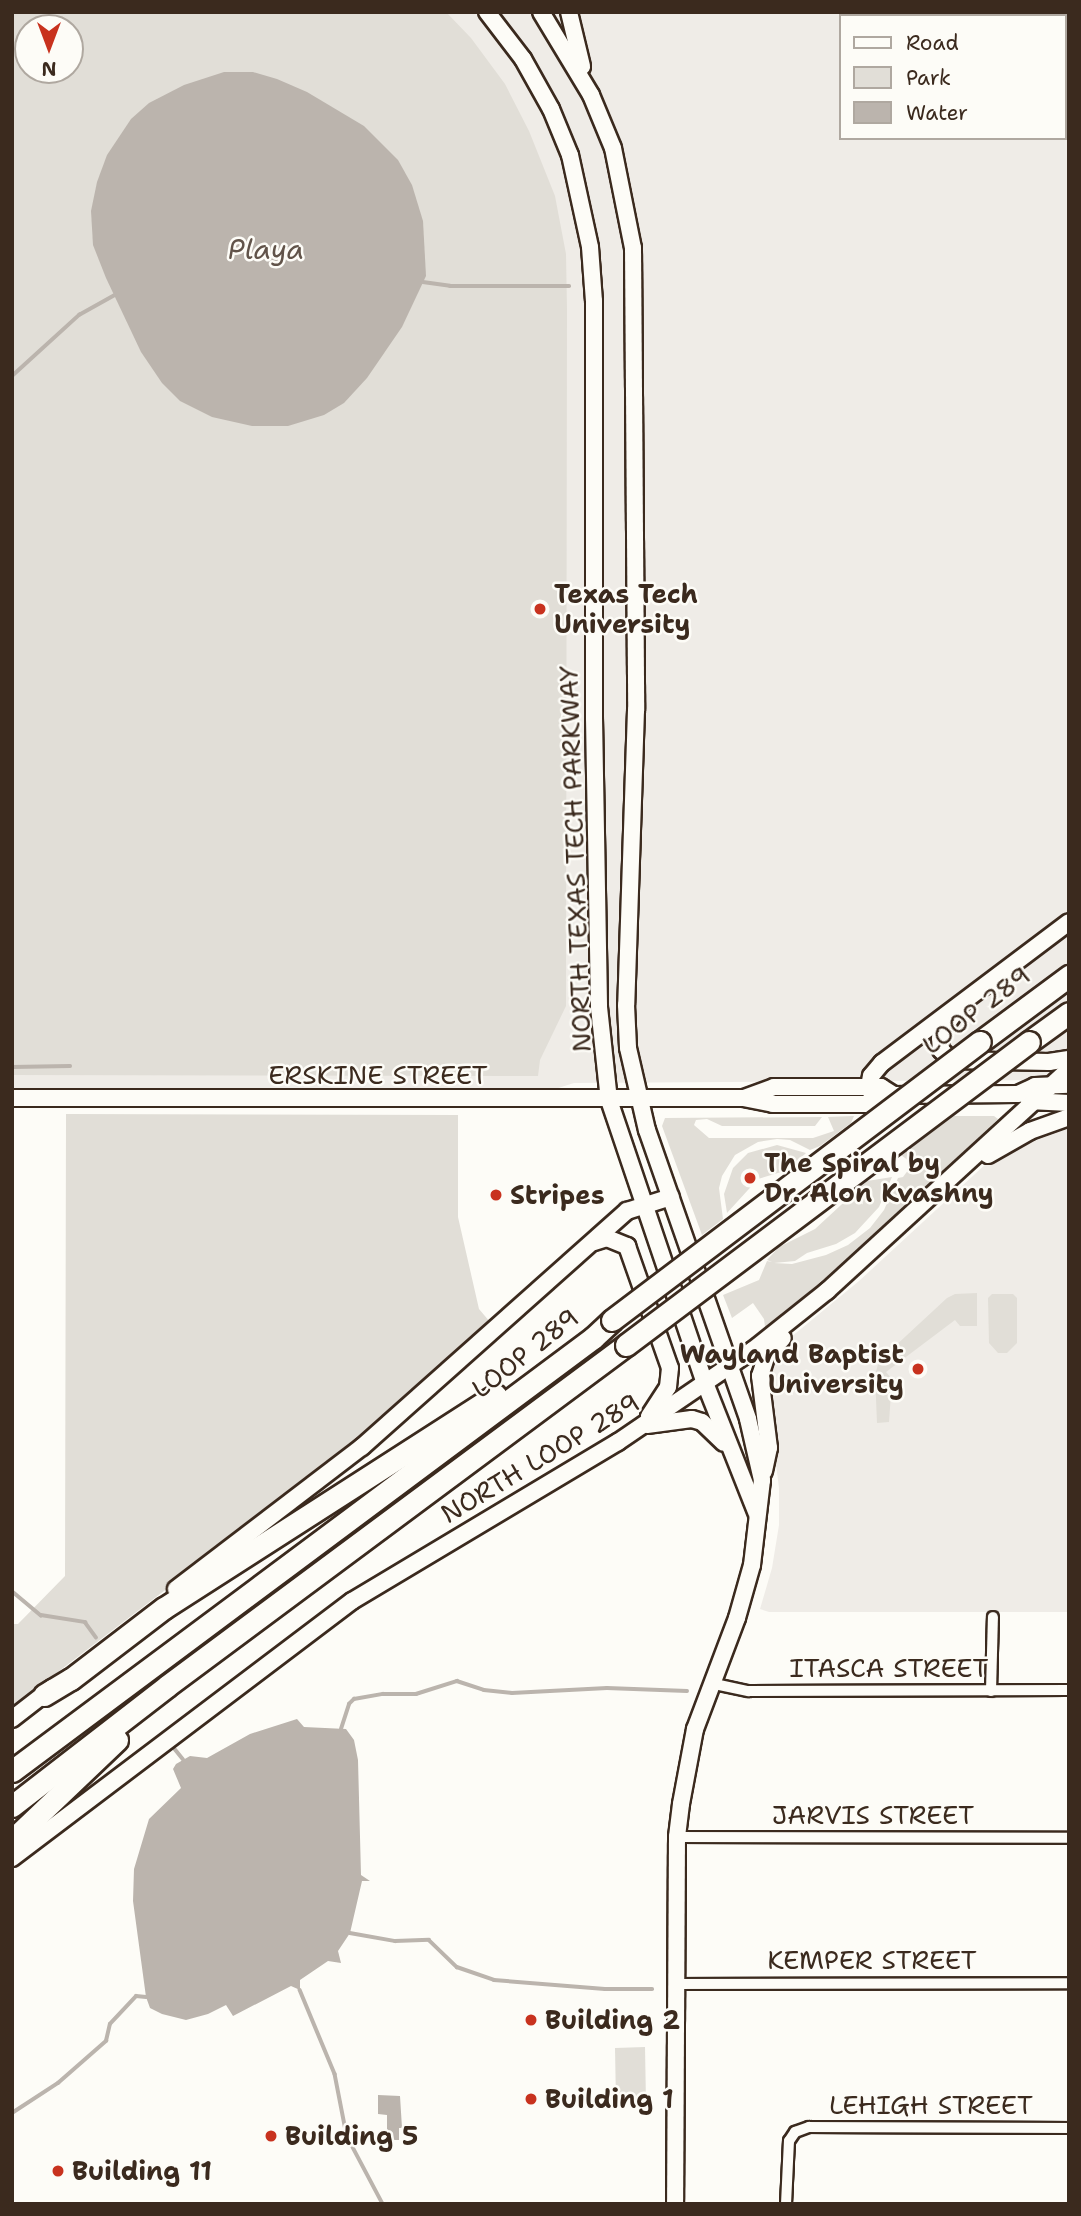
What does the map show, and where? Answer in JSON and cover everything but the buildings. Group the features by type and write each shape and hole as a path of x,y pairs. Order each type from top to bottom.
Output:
{"highway":[{"name":"LOOP 289","path":"12,1772 504,1405 612,1320 1069,976"},
{"name":"LOOP 289","path":"12,1806 167,1686 1069,1013"},
{"path":"44,1695 71,1679 164,1608 515,1382 592,1328 612,1320"},
{"path":"12,1840 133,1725 297,1599 325,1570"}],"main road":[{"name":"NORTH TEXAS TECH PARKWAY","path":"487,12 523,59 551,109 570,155 583,202 590,247 594,301 594,718 599,1007 609,1100 705,1383 756,1512"},
{"name":"NORTH TEXAS TECH PARKWAY","path":"541,12 591,95 613,148 625,197 633,248 636,303 636,710 626,1005 628,1048 638,1099 755,1442 762,1480"},
{"path":"569,12 591,95"},
{"path":"869,1087 873,1073 892,1054 1069,922"},
{"path":"969,996 942,1030 940,1045 946,1057 959,1062 1049,1062 1069,1059"},
{"name":"NORTH LOOP 289","path":"12,1858 352,1601 642,1426 729,1367 827,1291 1069,1069"},
{"name":"ERSKINE STREET","path":"12,1098 743,1098 773,1104 1018,1094 1035,1086 1069,1086"},
{"name":"ERSKINE STREET","path":"743,1098 774,1087 881,1087 888,1100"},
{"path":"1018,1094 1033,1103 1069,1103"},
{"path":"956,1174 1019,1137 1069,1117"},
{"path":"12,1719 44,1695 66,1673 362,1447 627,1211 671,1197"},
{"path":"591,1243 607,1238 627,1246 670,1368 668,1388 642,1426"},
{"path":"675,2204 677,1837 686,1767 710,1684 745,1591 754,1553 756,1512 769,1448 760,1386 763,1364 771,1348 811,1315 827,1291"},
{"path":"642,1426 692,1419 714,1431 731,1450"}],"street":[{"path":"991,1691 993,1617"},
{"name":"ITASCA STREET","path":"710,1684 749,1691 1069,1690"},
{"name":"JARVIS STREET","path":"677,1837 1069,1838"},
{"name":"KEMPER STREET","path":"675,1983 1069,1983"},
{"name":"LEHIGH STREET","path":"786,2204 787,2151 795,2132 809,2127 1069,2128"}],"shaded area":[{"name":"Texas Tech University","path":"12,12 1069,12 1069,1080 574,1083 552,1090 12,1093"},
{"name":"Wayland Baptist University","path":"1069,1122 1069,1612 769,1612 760,1609 772,1568 779,1525 779,1488 765,1377 779,1347 859,1281 988,1162 1000,1153"}],"green space":[{"path":"12,12 446,12 471,38 505,84 529,131 555,196 566,254 567,309 566,1006 540,1060 538,1076 12,1075"},
{"path":"66,1114 458,1115 458,1217 479,1309 490,1322 363,1439 12,1707 12,1624 18,1624 65,1576"},
{"path":"854,1116 851,1123 820,1146 810,1150 790,1140 777,1139 758,1142 735,1155 722,1176 719,1188 723,1219 702,1235 662,1126 665,1118 822,1117 815,1126 722,1126 707,1119 696,1120 694,1125 709,1138 813,1138 834,1131 828,1117"},
{"path":"954,1116 994,1116 998,1119 859,1250 769,1326 765,1327 764,1319 753,1303 732,1318 723,1295 759,1280 767,1261 772,1262 767,1260 779,1247 815,1229 867,1181 892,1177 879,1207 855,1233 836,1244 807,1253 795,1261 774,1263 792,1264 826,1255 848,1245 870,1228 884,1210 898,1178 903,1177 909,1169 909,1161 901,1155"},
{"path":"777,1145 806,1153 788,1170 758,1179 727,1213 724,1194 733,1168 748,1153"},
{"path":"977,1293 977,1326 960,1326 955,1320 886,1372 892,1379 889,1422 877,1423 875,1375 879,1361 947,1298 955,1294"},
{"path":"992,1294 1013,1294 1017,1298 1017,1343 1007,1353 998,1353 989,1343 988,1298"},
{"path":"645,2047 646,2103 616,2103 615,2048"}],"water":[{"name":"Playa","path":"224,72 253,72 277,79 307,92 364,126 398,160 412,185 423,221 426,276 402,327 367,378 344,403 324,415 288,426 252,426 212,417 180,401 162,383 141,352 93,245 91,211 97,182 107,155 131,119 149,103 184,85"},
{"path":"297,1719 304,1727 346,1729 354,1740 358,1760 361,1875 370,1881 362,1881 350,1933 338,1951 341,1963 328,1961 300,1980 300,1990 291,1986 233,2016 226,2005 208,2014 186,2020 162,2014 150,2008 146,1997 133,1901 134,1869 149,1819 181,1788 173,1769 176,1764 190,1756 207,1758 250,1734"},
{"path":"378,2095 400,2096 402,2128 399,2128 399,2140 387,2140 387,2115 378,2114"}],"waterway":[{"path":"423,282 450,286 569,286"},
{"path":"12,376 79,315 115,295"},
{"path":"12,1067 70,1066"},
{"path":"12,1591 41,1615 85,1622 96,1637"},
{"path":"341,1729 349,1704 354,1699 383,1694 416,1694 457,1681 484,1690 512,1693 607,1688 687,1691"},
{"path":"175,1749 183,1759"},
{"path":"350,1933 395,1941 429,1940 457,1967 494,1980 605,1989 652,1989"},
{"path":"300,1990 335,2074 347,2136 383,2204"},
{"path":"12,2113 58,2083 106,2041 110,2024 136,1996 146,1997"}],"place":[{"name":"Texas Tech University","path":"540,609"},
{"name":"The Spiral by Dr. Alon Kvashny","path":"750,1178"},
{"name":"Stripes","path":"496,1195"},
{"name":"Wayland Baptist University","path":"918,1369"},
{"name":"Building 2","path":"531,2020"},
{"name":"Building 1","path":"531,2099"},
{"name":"Building 5","path":"271,2136"},
{"name":"Building 11","path":"58,2171"}]}
